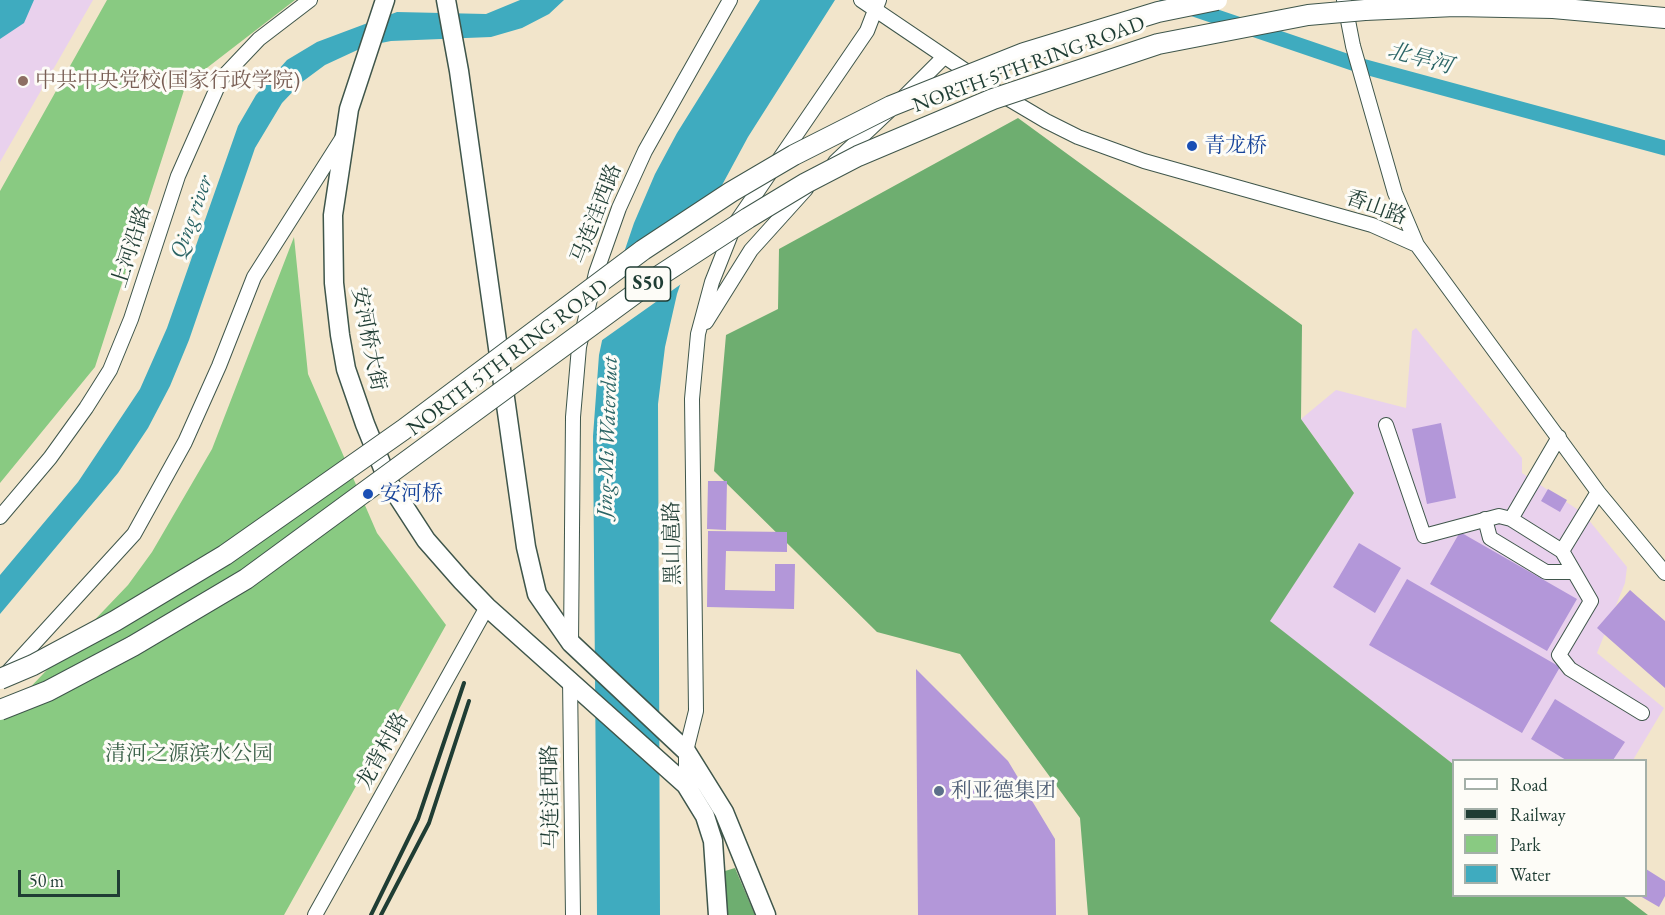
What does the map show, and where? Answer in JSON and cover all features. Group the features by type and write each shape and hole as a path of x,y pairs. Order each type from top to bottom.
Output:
{"highway":[{"name":"NORTH 5TH RING ROAD","path":"0,680 115,621 225,555 403,430 643,250 730,192 794,155 891,106 1024,53 1158,12 1217,0"},
{"name":"NORTH 5TH RING ROAD","path":"0,710 48,691 133,646 246,579 659,276 787,195 858,156 993,99 1158,44 1308,15 1455,6 1553,8 1665,18"}],"main road":[{"name":"安河桥大街","path":"385,0 357,84 344,136 333,215 332,251 340,335 351,385 389,483 426,540 487,607 686,785 705,816 713,841 718,915"},
{"path":"446,0 459,71 526,548 537,594 571,644 686,751 723,812 766,915"}],"street":[{"name":"上河沿路","path":"0,517 50,458 110,370 131,319 178,176 221,79 259,39 310,0"},
{"name":"马连洼西路","path":"571,644 573,417 579,347 596,273 619,208 645,151 730,0"},
{"path":"861,0 877,5"},
{"path":"1344,0 1353,46 1395,194 1417,245"},
{"name":"香山路","path":"877,5 944,57 1046,121 1102,147 1372,225 1417,245 1598,492 1665,573"},
{"name":"黑山扈路","path":"686,785 686,751 696,711 692,399 698,334 712,282 735,224 867,31 877,5"},
{"path":"698,334 751,250 778,217 944,57"},
{"path":"0,680 134,534 184,442 219,366 254,277 344,136"},
{"path":"1386,424 1424,536 1499,516 1511,519 1562,551 1591,601 1559,656 1570,669 1642,712"},
{"path":"1511,519 1559,437"},
{"path":"1562,551 1598,492"},
{"path":"1485,519 1490,538 1546,572 1574,572"},
{"name":"龙背村路","path":"315,915 487,607"},
{"name":"马连洼西路","path":"570,679 573,915"}],"shaded area":[{"name":"中共中央党校(国家行政学院)","path":"0,0 93,0 0,162"},
{"path":"1416,328 1522,458 1522,473 1583,513 1627,567 1625,583 1597,653 1664,708 1634,759 1452,759 1452,763 1269,621 1354,493 1301,419 1336,390 1406,408 1412,331"}],"green space":[{"path":"107,0 295,0 186,84 95,367 0,483 0,191"},
{"path":"1018,118 1302,325 1301,419 1354,493 1270,621 1452,763 1452,897 1624,897 1648,915 1088,915 1080,818 960,654 877,632 714,471 726,335 778,309 779,249"},
{"name":"清河之源滨水公园","path":"294,237 308,374 377,533 446,625 284,915 0,915 0,719 128,585 152,552 212,449"},
{"path":"735,868 755,915 725,915 725,871"}],"water":[{"path":"0,0 34,0 24,23 0,39"},
{"path":"520,0 564,0 549,14 522,28 491,37 391,41 366,46 325,65 302,82 282,103 255,148 189,340 170,386 148,428 118,473 0,614 0,575 78,482 140,389 167,328 238,126 256,95 287,60 317,42 397,12 486,14"},
{"name":"Jing-Mi Waterduct","path":"760,0 835,0 748,137 701,224 677,294 665,347 658,404 660,915 597,915 593,436 599,355 615,279 634,223 655,174 677,133"}],"pier":[{"path":"723,191 704,225 684,282 598,343 612,278"}],"building":[{"path":"1441,423 1456,498 1427,504 1412,429"},
{"path":"708,481 727,481 726,530 707,529"},
{"path":"1548,489 1567,500 1560,512 1541,501"},
{"path":"708,531 787,532 787,552 726,551 725,590 775,591 775,564 795,564 794,609 707,607"},
{"path":"1460,532 1577,599 1547,651 1430,584"},
{"path":"1359,543 1401,568 1375,613 1333,587"},
{"path":"1407,579 1560,667 1522,733 1369,645"},
{"path":"1630,590 1665,621 1665,688 1597,628"},
{"path":"916,669 1008,761 1055,839 1056,915 918,915"},
{"path":"1555,699 1625,742 1614,759 1564,759 1531,739"},
{"path":"1647,870 1665,881 1665,896 1659,907 1642,897 1647,897"}],"waterway":[{"name":"北旱河","path":"1167,0 1358,65 1665,148"}],"railway":[{"path":"371,915 418,819 464,683"},
{"path":"381,915 429,823 469,701"}],"place":[{"name":"中共中央党校(国家行政学院)","path":"23,81"},
{"name":"青龙桥","path":"1192,146"},
{"name":"安河桥","path":"368,494"},
{"name":"利亚德集团","path":"939,791"}],"water label":[{"name":"Qing river","path":"192,217"}]}
